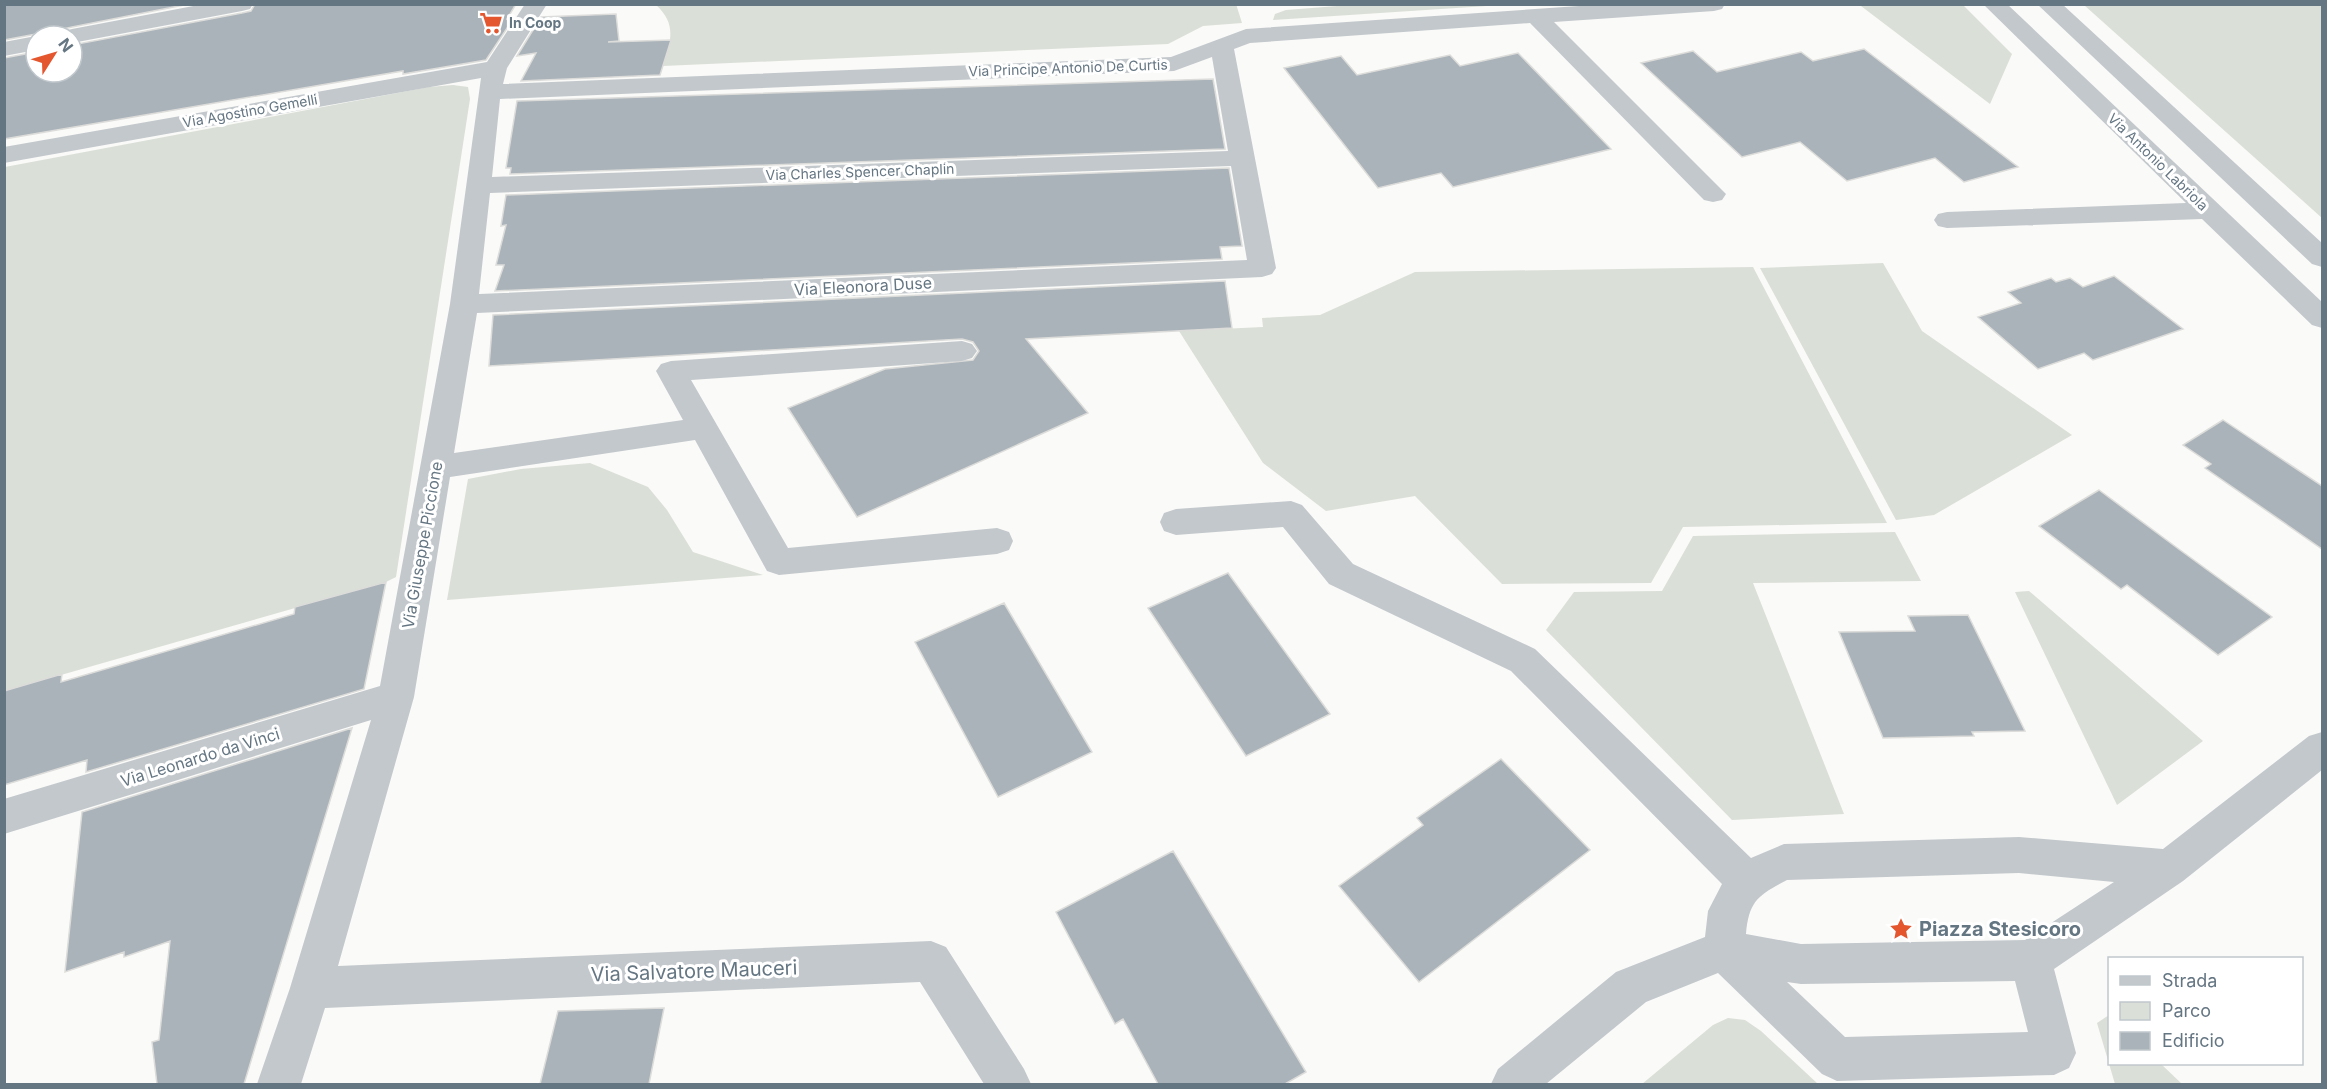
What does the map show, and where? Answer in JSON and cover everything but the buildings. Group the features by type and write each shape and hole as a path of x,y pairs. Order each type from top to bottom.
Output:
{"street":[{"path":"84,34 242,4"},
{"name":"Via Giuseppe Piccione","path":"279,1084 311,987 396,697 464,304 492,80 536,4"},
{"name":"Via Principe Antonio De Curtis","path":"492,80 1174,64 1246,36 1714,4"},
{"name":"Via Antonio Labriola","path":"1994,4 2322,318"},
{"path":"2048,4 2322,258"},
{"path":"1536,17 1713,194"},
{"path":"4,49 24,45"},
{"path":"1222,46 1243,158"},
{"name":"Via Agostino Gemelli","path":"4,154 492,80"},
{"name":"Via Charles Spencer Chaplin","path":"478,185 1243,158"},
{"name":"Via Eleonora Duse","path":"464,304 1262,268 1243,158"},
{"path":"1947,220 2209,210"},
{"path":"962,351 671,372 779,562 997,541"},
{"path":"436,467 703,428"},
{"path":"1176,522 1291,514 1341,574 1523,660 1732,868"},
{"name":"Via Leonardo da Vinci","path":"4,817 396,697"},
{"path":"1513,1084 1631,987 1724,950 1801,964 2031,960 2169,868 2322,748"},
{"path":"1732,868 1784,862 2019,855 2169,868"},
{"path":"1724,950 1732,868"},
{"path":"1724,950 1837,1059 2054,1053 2031,960"},
{"name":"Via Salvatore Mauceri","path":"311,987 931,961 1010,1084"}],"green space":[{"path":"1236,4 1242,23 1203,26 1168,44 663,66 670,41 670,26 663,12 656,5"},
{"path":"1363,4 1502,5 1273,20 1275,14 1286,10"},
{"path":"1963,5 2012,54 1990,104 1861,6"},
{"path":"2084,5 2322,5 2322,218"},
{"path":"453,85 468,87 470,99 396,577 386,582 5,691 5,167 429,87"},
{"path":"1883,263 1922,331 2072,435 1934,515 1896,520 1760,268"},
{"path":"1753,267 1887,523 1683,527 1651,583 1502,584 1415,496 1326,511 1263,463 1179,331 1263,327 1262,318 1320,315 1415,272"},
{"path":"590,463 648,487 667,510 693,552 763,575 447,600 468,479 521,469"},
{"path":"1895,532 1921,581 1753,583 1844,814 1732,820 1546,630 1574,592 1662,591 1693,536"},
{"path":"2029,591 2203,741 2117,805 2015,592"},
{"path":"2108,1016 2108,1060 2097,1023"},
{"path":"1728,1018 1745,1020 1761,1031 1818,1084 1642,1084 1713,1025"},
{"path":"2109,1065 2162,1065 2182,1084 2115,1084"}],"place":[{"name":"In Coop","path":"491,23"},
{"name":"Piazza Stesicoro","path":"1901,929"}]}
